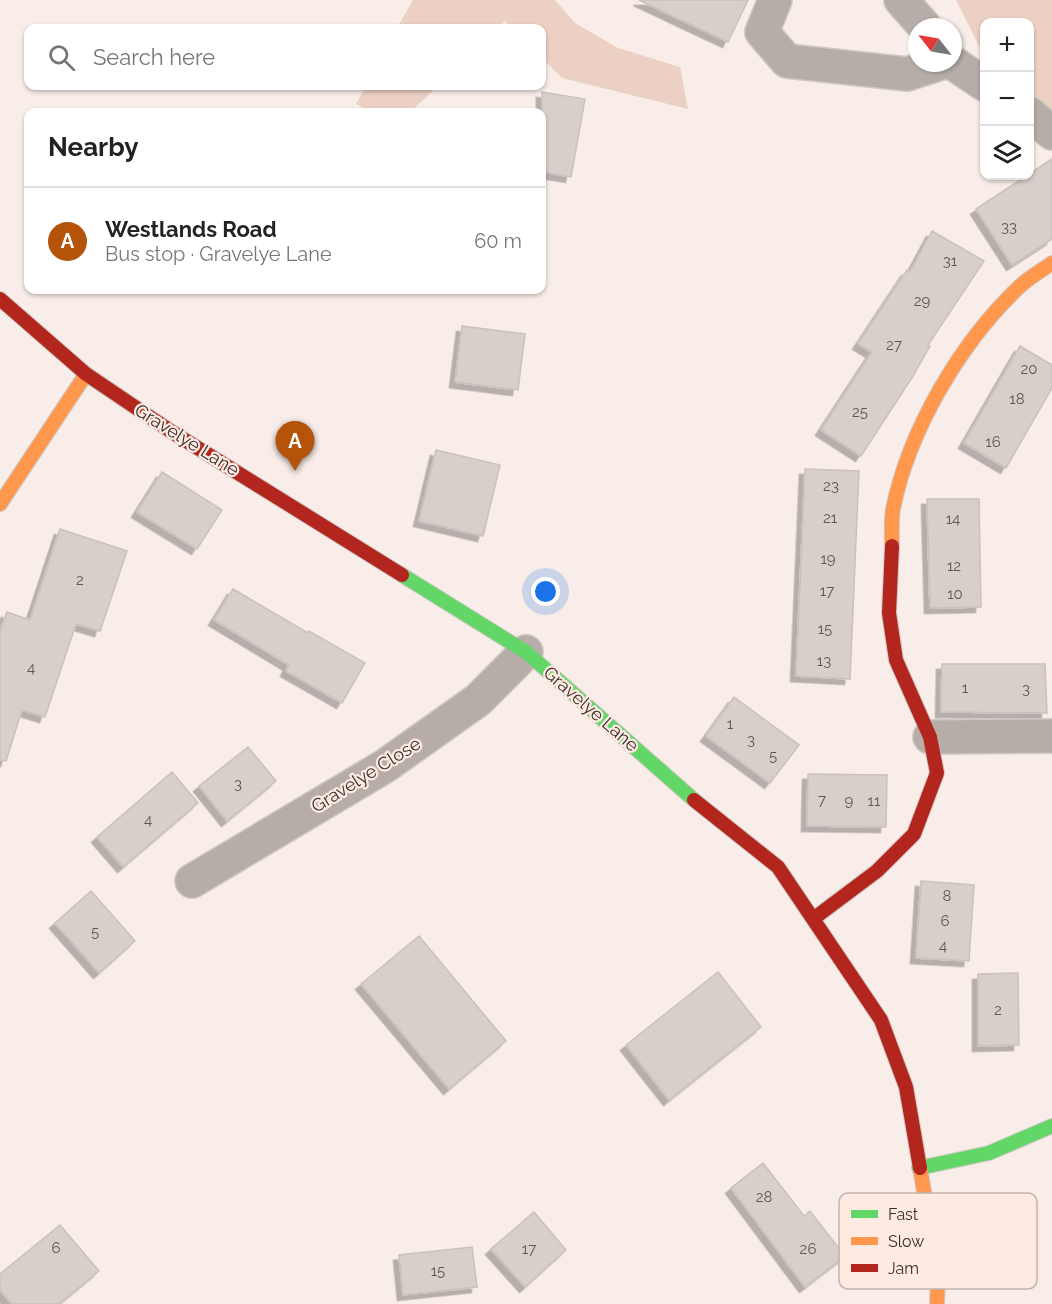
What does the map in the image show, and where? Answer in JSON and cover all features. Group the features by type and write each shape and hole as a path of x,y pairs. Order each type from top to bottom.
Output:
{"street":[{"path":"775,0 762,32 787,61 907,74 913,72"},
{"path":"901,0 917,18"},
{"path":"962,69 980,81"},
{"path":"1034,118 1052,133"},
{"path":"813,919 877,871 914,834 937,773 930,736 896,660 889,613 893,510 912,446 933,401 974,339 1018,287 1052,263"},
{"name":"Gravelye Lane","path":"0,299 86,374 172,432 526,652 713,816 778,867 881,1020 906,1087 923,1193"},
{"path":"0,504 86,374"},
{"name":"Gravelye Close","path":"192,881 385,766 478,700 526,652"},
{"path":"930,736 1052,736"},
{"path":"919,1168 989,1153 1052,1126"},
{"name":"Gravelye Lane","path":"937,1304 938,1289"}],"shaded area":[{"path":"413,0 555,0 575,23 618,48 680,67 688,109 562,78 546,62 546,24 508,24 505,21 502,24 399,24"},
{"path":"956,0 1052,0 1052,116 1034,100 1034,18 980,18 980,48"},
{"path":"364,90 434,90 414,108 364,108 356,104"}],"building":[{"path":"639,0 748,0 728,42"},
{"path":"542,92 585,99 571,177 546,173 546,108 542,108"},
{"path":"1052,159 1052,239 1012,265 976,209 1020,180 1034,180 1034,171"},
{"path":"932,231 984,261 928,345 930,346 913,376 861,456 821,430 872,352 858,344 907,270 910,272"},
{"path":"462,326 525,334 518,390 455,382"},
{"path":"1020,346 1052,365 1052,388 1006,468 964,443"},
{"path":"436,450 500,465 483,536 419,521"},
{"path":"805,469 859,471 850,679 796,676"},
{"path":"162,472 222,510 197,549 137,512"},
{"path":"927,499 979,499 981,607 930,608"},
{"path":"60,529 127,551 100,631 76,624 45,717 22,710 6,761 0,760 0,631 7,612 30,620"},
{"path":"233,589 365,663 342,703 286,671 289,665 214,620"},
{"path":"942,664 1045,664 1047,713 941,712"},
{"path":"734,697 799,745 770,783 706,736"},
{"path":"248,747 276,781 227,821 199,786"},
{"path":"172,772 198,803 123,867 97,837"},
{"path":"808,774 887,775 886,827 807,826"},
{"path":"921,881 974,885 969,961 916,958"},
{"path":"91,891 135,941 99,973 55,923"},
{"path":"419,936 506,1041 449,1089 361,984"},
{"path":"718,972 761,1027 669,1100 626,1045"},
{"path":"1018,973 1019,1045 978,1046 978,974"},
{"path":"763,1163 804,1216 810,1211 839,1248 839,1261 805,1287 731,1188"},
{"path":"534,1212 566,1250 525,1287 491,1249"},
{"path":"60,1225 99,1271 59,1304 12,1304 0,1290 0,1274"},
{"path":"472,1247 477,1287 403,1295 399,1255"}],"traffic: fast":[{"path":"402,575 526,652 694,800"},
{"path":"919,1168 989,1153 1052,1126"}],"traffic: slow":[{"path":"892,546 892,514 901,479 911,449 940,389 957,361 997,309 1030,278 1052,263"},
{"path":"0,504 86,374"},
{"path":"920,1168 924,1193"},
{"path":"937,1304 938,1289"}],"traffic: jam":[{"path":"0,299 86,374 172,432 402,575"},
{"path":"813,919 877,871 914,834 937,773 930,737 896,660 889,613 892,546"},
{"path":"694,800 778,867 881,1020 906,1087 920,1168"}],"place":[{"name":"Westlands Road","path":"295,471"}]}
